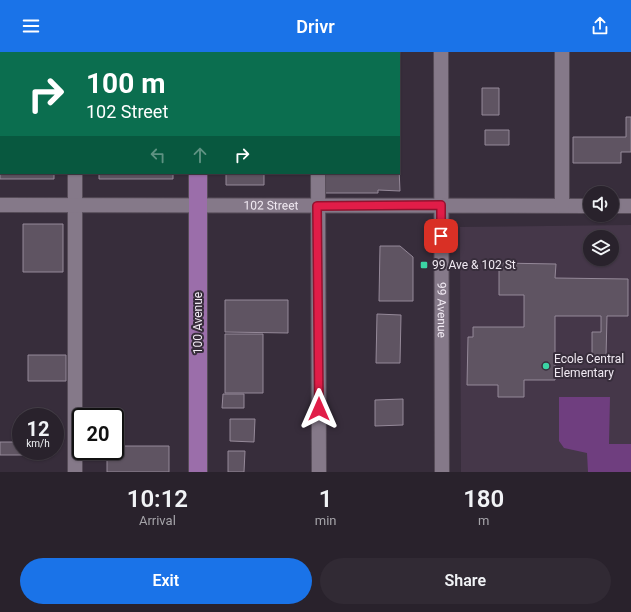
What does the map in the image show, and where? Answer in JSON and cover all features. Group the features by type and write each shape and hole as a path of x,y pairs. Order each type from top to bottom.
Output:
{"main road":[{"name":"100 Avenue","path":"198,174 198,472"}],"street":[{"name":"99 Avenue","path":"441,52 442,472"},
{"path":"562,52 562,206"},
{"path":"75,174 75,472"},
{"path":"318,174 319,472"},
{"name":"102 Street","path":"0,205 583,206"},
{"path":"619,206 631,206"}],"shaded area":[{"name":"Ecole Central Elementary","path":"631,225 631,472 461,472 460,227"},
{"path":"559,397 610,397 609,444 631,444 631,472 588,472 587,453 564,448 559,441"}],"building":[{"path":"482,88 499,88 499,115 482,115"},
{"path":"626,117 631,117 631,152 621,152 621,163 573,163 573,137 626,137"},
{"path":"485,130 509,130 509,145 485,145"},
{"path":"0,174 54,174 54,179 0,179"},
{"path":"99,174 173,174 173,179 99,179"},
{"path":"226,174 264,174 264,185 226,185"},
{"path":"325,174 399,174 400,191 378,190 378,193 325,193"},
{"path":"23,224 63,224 63,272 23,272"},
{"path":"380,246 400,246 413,257 413,301 379,301"},
{"path":"499,263 556,264 555,278 628,279 628,316 607,316 606,357 592,357 592,332 601,332 601,316 555,316 555,380 524,380 524,397 498,397 498,385 467,385 468,337 473,337 473,327 524,327 524,295 499,295"},
{"path":"225,300 288,300 288,333 225,332"},
{"path":"377,314 401,315 400,363 376,363"},
{"path":"225,334 263,334 263,393 225,393"},
{"path":"28,355 66,355 66,381 28,381"},
{"path":"223,394 244,394 244,408 222,408"},
{"path":"403,399 403,425 375,426 375,400"},
{"path":"230,419 255,419 254,442 230,441"},
{"path":"0,442 12,442 12,455 0,455"},
{"path":"124,446 169,446 169,472 107,472 107,460 124,460"},
{"path":"228,451 245,451 244,472 228,472"}],"place":[{"name":"99 Ave & 102 St","path":"424,265"},
{"name":"Ecole Central Elementary","path":"546,366"}],"route":[{"path":"319,409 317,206 441,205 441,236"}]}
